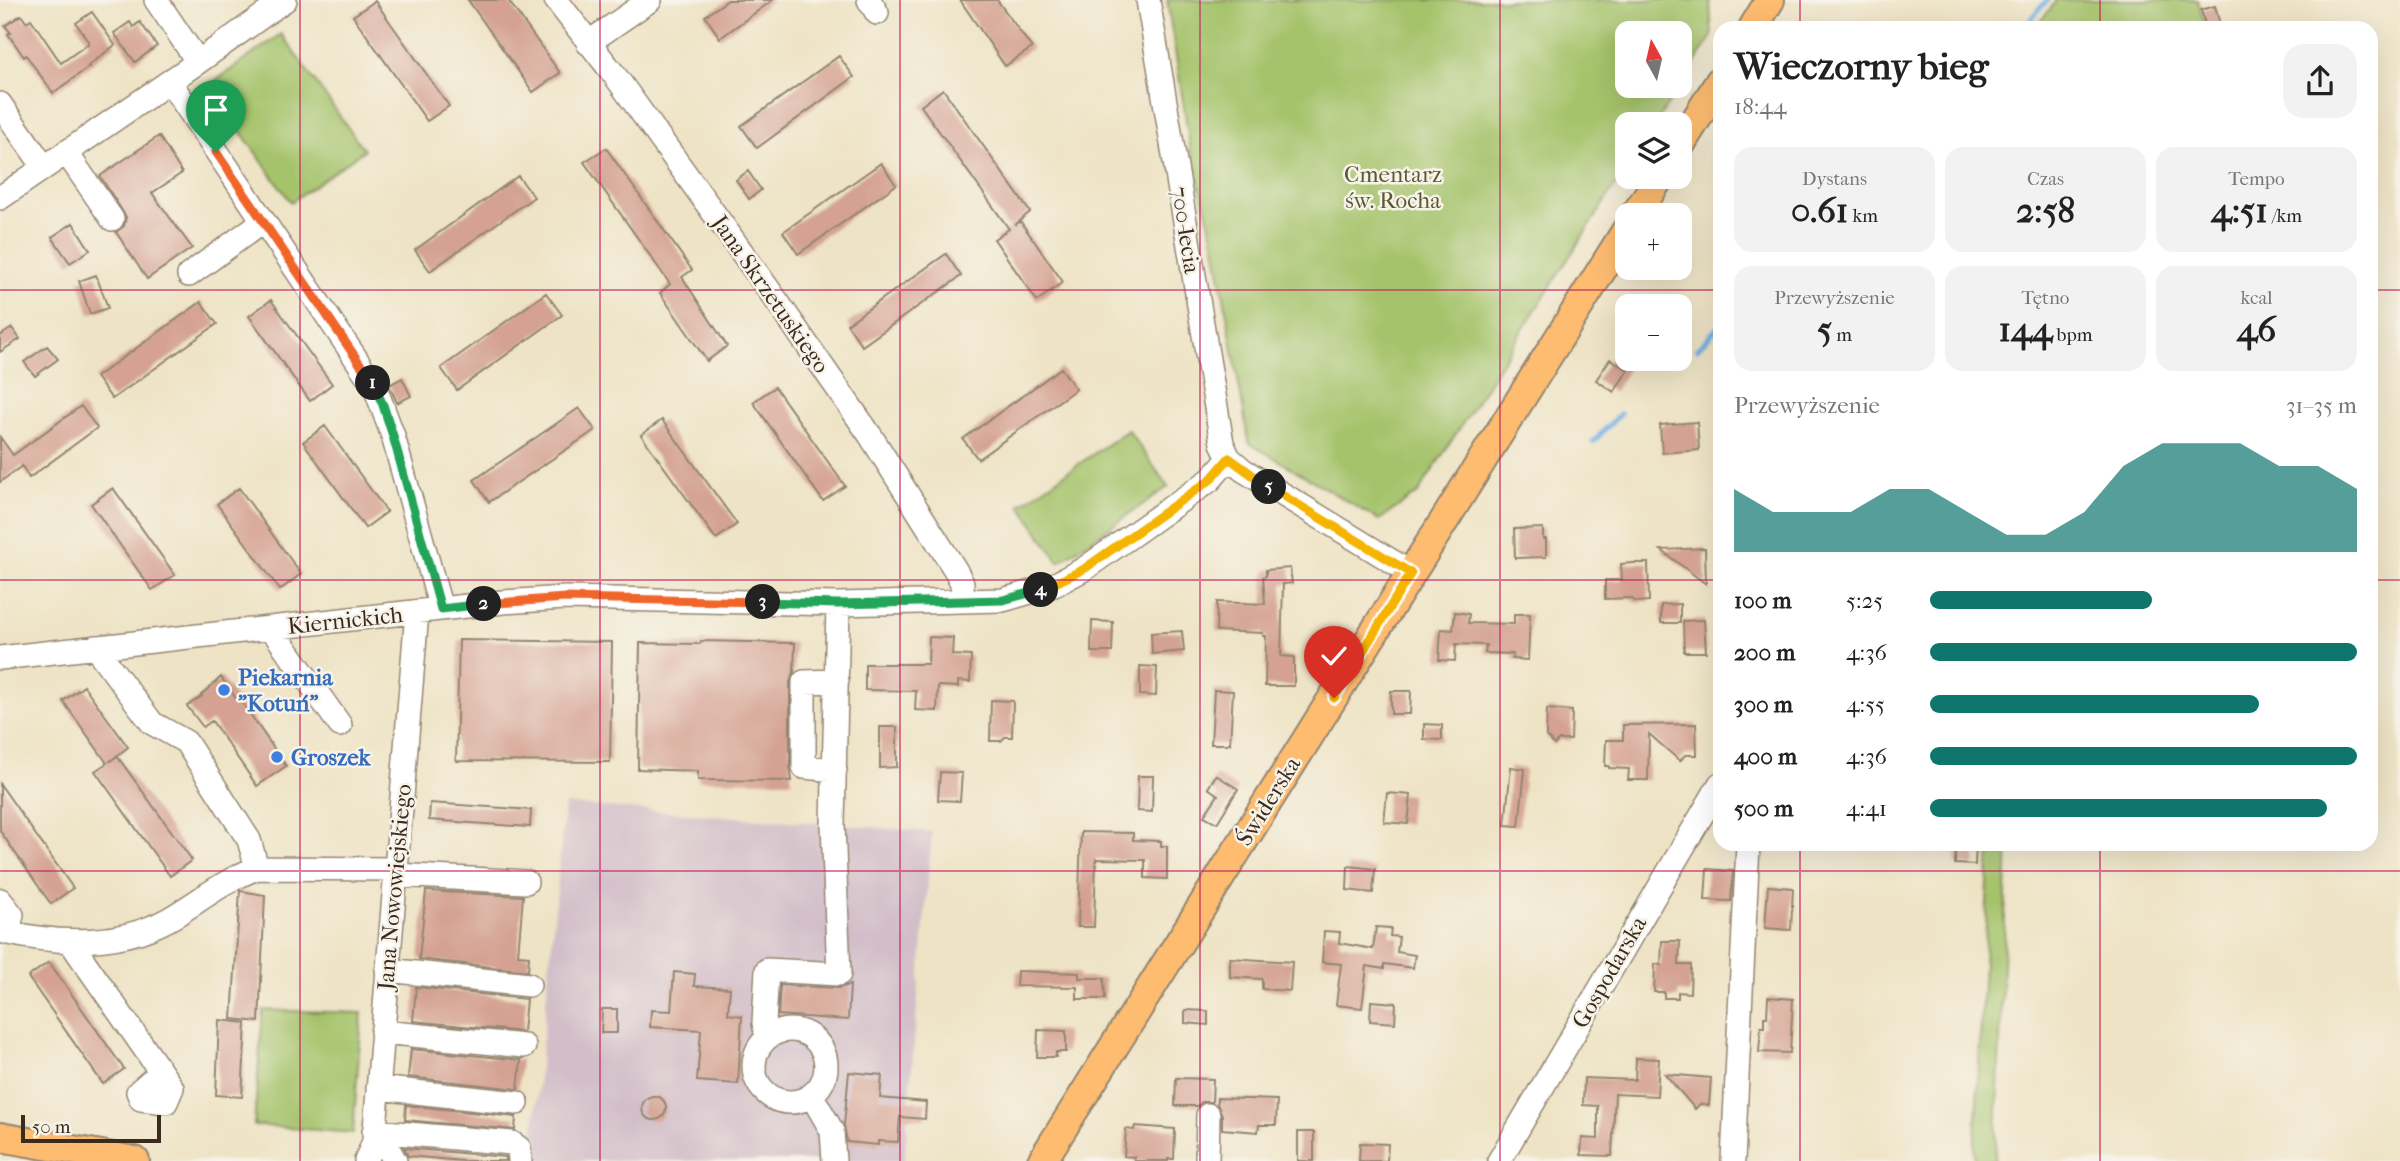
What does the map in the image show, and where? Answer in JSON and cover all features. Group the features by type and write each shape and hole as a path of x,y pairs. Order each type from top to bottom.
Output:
{"main road":[{"path":"1757,21 1770,0"},
{"path":"1692,128 1713,100"},
{"name":"Świderska","path":"1042,1161 1615,249"},
{"path":"0,1137 135,1161"}],"street":[{"path":"156,0 198,62"},
{"path":"0,198 285,0"},
{"name":"Jana Skrzetuskiego","path":"556,0 630,96 870,435 957,570 962,583 963,601"},
{"path":"589,43 650,0"},
{"name":"700-lecia","path":"1148,0 1217,424 1229,458"},
{"path":"170,82 375,387 393,436 441,609"},
{"path":"0,104 44,167"},
{"path":"66,152 112,219"},
{"path":"189,275 262,222"},
{"path":"1229,458 1261,482 1411,573"},
{"name":"Kiernickich","path":"3,653 95,647 565,598 838,604 1003,600 1054,585 1084,569 1210,480 1229,458"},
{"path":"767,1038 764,1023 767,970 839,974 833,825 838,604"},
{"name":"Jana Nowowiejskiego","path":"366,1161 374,1133 417,612"},
{"path":"271,628 341,725"},
{"path":"95,647 152,723 186,742 249,840 257,868"},
{"path":"835,770 804,767 804,682 837,681"},
{"name":"Gospodarska","path":"1499,1161 1713,796"},
{"path":"1733,1161 1748,851"},
{"path":"0,900 12,915 4,932 33,939 71,942 112,937 158,923 238,875 257,868 395,872 526,882"},
{"path":"71,942 161,1072"},
{"path":"387,970 529,985"},
{"path":"800,1031 819,1044 825,1054 827,1066 820,1088 812,1096 801,1102 789,1103 766,1094 758,1084 754,1059 767,1038 777,1032 800,1031"},
{"path":"382,1032 524,1046"},
{"path":"378,1088 517,1103"},
{"path":"812,1096 832,1131 834,1161"},
{"path":"1207,1161 1208,1115"},
{"path":"374,1133 382,1138 395,1161"},
{"path":"374,1133 512,1143 519,1149 520,1161"}],"shaded area":[{"path":"565,804 932,832 904,1161 531,1161"}],"green space":[{"name":"Cmentarz św. Rocha","path":"1167,0 1710,0 1712,36 1692,67 1692,21 1615,21 1615,98 1672,98 1663,112 1615,112 1615,186 1418,493 1379,520 1249,443 1215,245 1191,152"},
{"path":"2057,0 2198,0 2203,21 2040,21"},
{"path":"281,34 364,150 291,202 208,86"},
{"path":"1128,430 1168,487 1059,562 1020,505"},
{"path":"1990,851 2008,851 1995,1161 1974,1161"},
{"path":"263,1010 362,1013 353,1133 254,1125"}],"building":[{"path":"468,0 508,0 560,73 533,92"},
{"path":"728,0 773,0 720,38 705,16"},
{"path":"960,0 997,0 1032,48 1005,66"},
{"path":"375,1 449,106 427,121 353,16"},
{"path":"2215,6 2219,21 2204,21 2201,10"},
{"path":"92,12 115,45 53,93 26,55 24,57 5,26 21,15 26,22 31,19 61,63 89,43 76,23"},
{"path":"130,22 133,27 140,22 157,46 135,62 114,33"},
{"path":"839,56 854,77 757,148 741,126"},
{"path":"943,89 1030,212 1015,225 1020,221 1063,282 1037,301 994,239 1009,229 921,106"},
{"path":"159,136 182,173 152,193 192,248 147,279 116,232 124,226 126,217 100,176"},
{"path":"606,148 692,270 682,277 727,346 707,361 660,293 670,284 584,162"},
{"path":"881,163 896,185 798,254 783,232"},
{"path":"748,171 761,190 749,199 736,180"},
{"path":"518,176 534,197 430,271 415,250"},
{"path":"73,223 90,250 70,263 52,237"},
{"path":"946,254 961,276 862,346 847,324"},
{"path":"96,275 108,308 90,314 79,281"},
{"path":"546,293 562,315 457,390 441,368"},
{"path":"271,300 332,384 310,401 249,316"},
{"path":"201,302 217,324 112,399 96,377"},
{"path":"12,328 20,339 0,352 0,336"},
{"path":"47,346 58,359 35,376 24,362"},
{"path":"1610,359 1615,362 1615,371 1627,371 1614,392 1596,380"},
{"path":"1061,368 1076,389 978,459 963,439"},
{"path":"402,378 411,396 397,403 389,385"},
{"path":"775,387 845,486 823,501 753,402"},
{"path":"81,406 97,428 29,478 22,466 0,482 0,437 13,455"},
{"path":"579,408 595,430 489,502 474,480"},
{"path":"662,420 737,524 716,539 641,435"},
{"path":"1697,422 1699,450 1662,453 1660,425"},
{"path":"325,426 387,512 365,528 303,442"},
{"path":"113,488 175,575 152,590 91,504"},
{"path":"239,488 301,574 280,590 217,504"},
{"path":"1543,528 1546,557 1515,558 1514,529"},
{"path":"1705,548 1706,584 1661,550"},
{"path":"1648,563 1649,601 1636,602 1631,598 1605,599 1605,580 1622,580 1621,564"},
{"path":"1290,568 1292,583 1283,584 1281,656 1294,657 1294,686 1265,686 1266,636 1263,636 1263,633 1216,631 1217,602 1265,604 1263,577 1266,576 1266,570"},
{"path":"1680,604 1680,623 1661,623 1661,605"},
{"path":"1455,612 1469,614 1468,623 1514,624 1514,614 1530,614 1528,660 1512,659 1513,654 1485,653 1486,645 1456,644 1455,661 1439,660 1441,629 1453,630"},
{"path":"1704,620 1706,652 1684,652 1683,621"},
{"path":"1092,621 1113,622 1112,652 1091,652"},
{"path":"1182,631 1184,651 1152,654 1151,633"},
{"path":"929,637 953,638 952,655 971,656 970,682 958,681 958,687 938,686 937,711 915,710 916,691 865,690 865,664 928,664"},
{"path":"459,640 612,642 610,762 456,761"},
{"path":"701,641 795,643 794,672 790,682 792,781 698,780 698,771 638,769 640,643 700,644"},
{"path":"1140,666 1157,667 1156,696 1140,695"},
{"path":"221,677 237,700 239,698 286,766 257,786 212,721 203,727 187,706 202,696"},
{"path":"84,686 128,747 109,762 117,756 192,860 170,876 95,771 107,763 63,701"},
{"path":"1214,690 1233,691 1230,744 1211,744"},
{"path":"1391,691 1411,691 1410,714 1391,714"},
{"path":"991,700 1013,701 1012,737 990,741"},
{"path":"1547,709 1572,711 1571,740 1559,740 1554,745 1546,736"},
{"path":"1424,724 1442,725 1442,740 1424,739"},
{"path":"1696,724 1697,755 1685,755 1680,761 1649,734 1648,780 1628,780 1629,769 1605,766 1606,740 1623,740 1623,725"},
{"path":"880,727 897,727 897,767 880,768"},
{"path":"1511,767 1525,769 1519,826 1505,825"},
{"path":"940,772 962,773 960,801 938,800"},
{"path":"1216,775 1238,789 1217,823 1204,816 1218,795 1208,788"},
{"path":"1138,776 1153,776 1152,812 1137,811"},
{"path":"0,784 73,888 51,904 0,831"},
{"path":"1387,793 1411,795 1408,824 1384,822"},
{"path":"430,803 531,810 530,827 429,820"},
{"path":"1081,832 1133,833 1133,840 1161,841 1161,846 1167,846 1167,879 1145,878 1145,860 1096,859 1094,927 1078,927"},
{"path":"1956,851 1976,851 1975,865 1955,864"},
{"path":"1348,866 1375,869 1373,893 1347,890"},
{"path":"1707,869 1733,871 1731,901 1705,900"},
{"path":"1768,886 1793,888 1791,930 1765,928"},
{"path":"240,891 265,895 259,1022 232,1019"},
{"path":"426,891 523,896 518,955 529,956 528,971 419,959"},
{"path":"1376,927 1391,928 1390,936 1399,937 1397,952 1415,955 1413,968 1384,964 1384,969 1367,966 1362,1008 1336,1005 1341,964 1322,962 1324,931 1340,932 1339,943 1373,949"},
{"path":"1662,941 1680,941 1679,965 1691,965 1690,993 1678,992 1678,998 1664,998 1664,992 1654,992 1655,964 1661,965"},
{"path":"1230,958 1292,962 1290,991 1262,989 1262,979 1230,977"},
{"path":"49,962 124,1069 103,1084 28,977"},
{"path":"1017,971 1079,973 1079,978 1104,978 1105,999 1077,999 1077,987 1016,986"},
{"path":"674,972 695,974 694,986 730,988 728,1014 742,1016 738,1084 697,1081 701,1030 650,1027 651,1010 671,1011"},
{"path":"780,985 838,988 850,985 848,1020 778,1015"},
{"path":"416,987 526,999 523,1032 413,1021"},
{"path":"1768,997 1793,999 1790,1053 1759,1052 1761,1027 1764,1027 1764,1017 1767,1017"},
{"path":"1371,1001 1396,1003 1395,1023 1370,1021"},
{"path":"602,1009 617,1009 617,1033 601,1033"},
{"path":"1185,1010 1208,1011 1208,1025 1185,1023"},
{"path":"219,1020 246,1023 242,1097 216,1095"},
{"path":"1038,1030 1066,1031 1066,1052 1056,1052 1056,1057 1037,1057"},
{"path":"411,1049 521,1060 518,1089 408,1077"},
{"path":"1636,1058 1659,1059 1657,1096 1615,1094 1612,1156 1581,1155 1582,1138 1598,1139 1598,1106 1583,1105 1584,1078 1635,1080"},
{"path":"849,1072 882,1075 880,1098 926,1102 925,1119 900,1117 898,1142 878,1141 878,1145 847,1142 844,1125"},
{"path":"1665,1074 1711,1078 1709,1105 1700,1104 1695,1109"},
{"path":"1176,1078 1213,1079 1212,1102 1202,1102 1197,1106 1175,1106"},
{"path":"654,1096 662,1100 666,1108 662,1116 654,1120 646,1116 642,1108 646,1100"},
{"path":"1217,1098 1277,1100 1276,1125 1259,1125 1258,1132 1222,1129 1222,1115"},
{"path":"406,1105 516,1117 515,1130 405,1120"},
{"path":"1135,1126 1175,1129 1174,1159 1134,1161 1134,1157 1124,1156 1126,1129 1134,1130"},
{"path":"1298,1132 1314,1132 1314,1161 1298,1161"},
{"path":"1360,1143 1388,1144 1387,1161 1359,1161"},
{"path":"404,1148 506,1157 506,1161 462,1161 408,1156"}],"waterway":[{"path":"2030,21 2047,0"},
{"path":"1697,349 1713,332"},
{"path":"1593,442 1620,414"}],"place":[{"name":"Piekarnia \"Kotuń\"","path":"224,690"},
{"name":"Groszek","path":"277,757"}],"route":[{"path":"216,152 375,387 393,436 441,609 565,598 838,604 1003,600 1054,585 1084,569 1210,480 1229,458 1261,482 1411,573 1334,698"}]}
